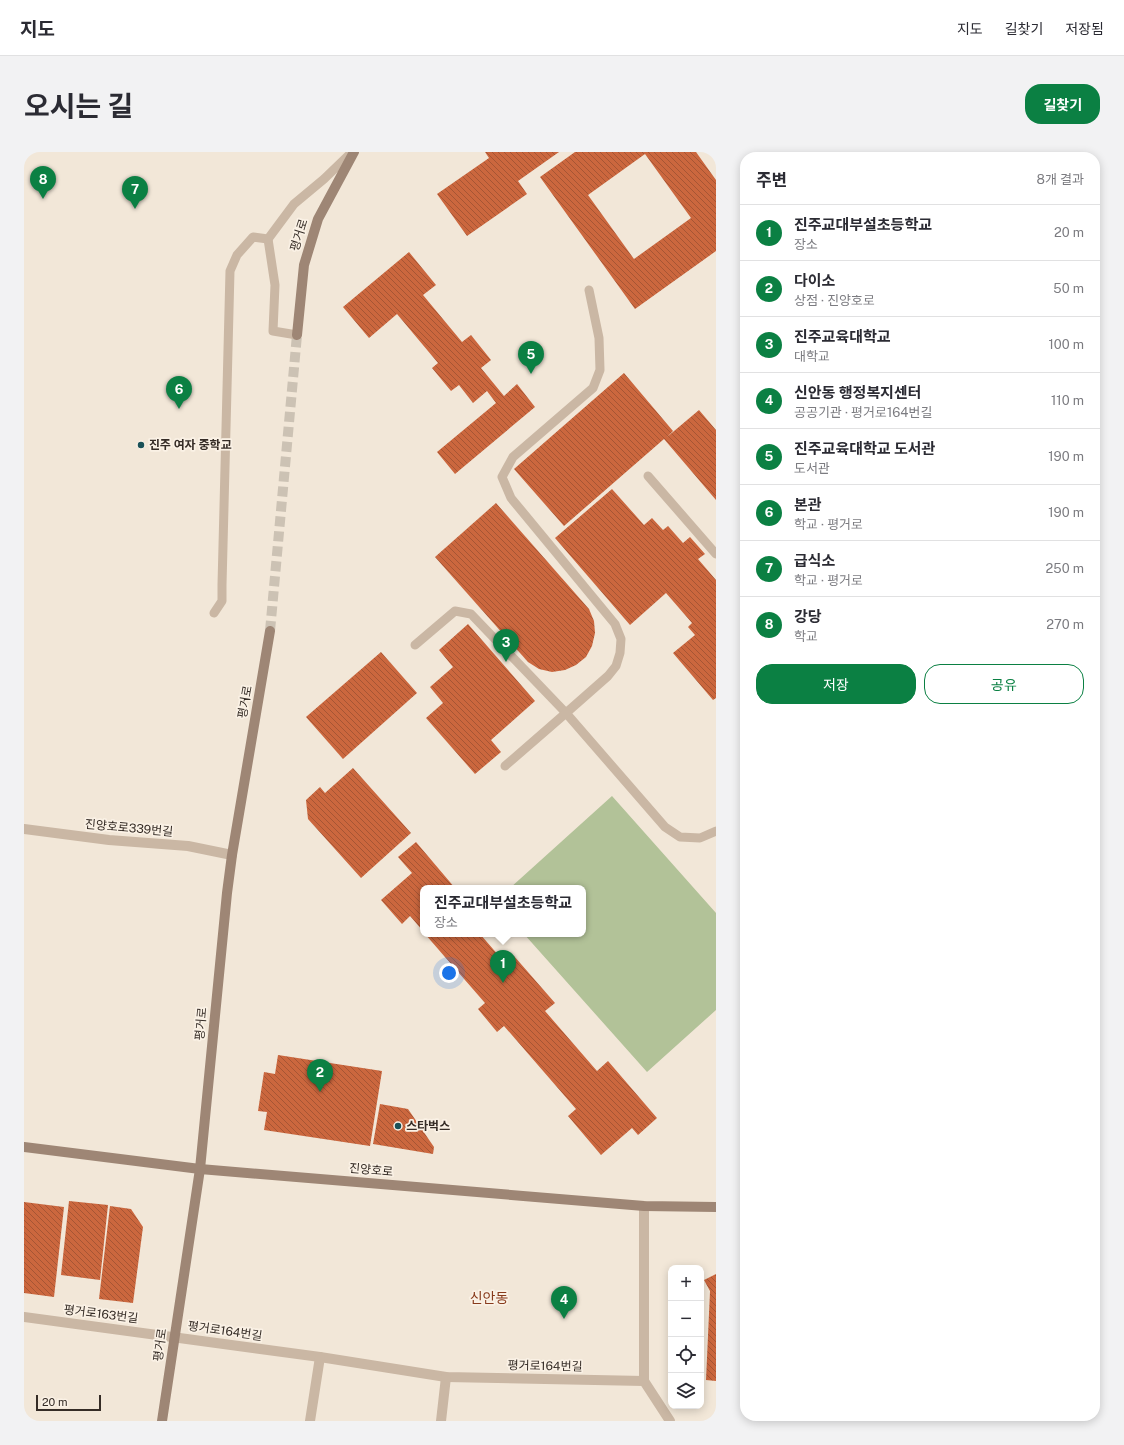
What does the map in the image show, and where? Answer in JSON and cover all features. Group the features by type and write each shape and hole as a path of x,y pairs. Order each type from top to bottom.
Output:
{"street":[{"name":"평거로","path":"297,335 304,265 318,219 353,152"},
{"name":"평거로","path":"162,1421 200,1169 226,893 270,631"},
{"name":"진양호로339번길","path":"24,829 109,840 188,846 232,855"},
{"name":"진양호로","path":"24,1147 200,1169 644,1206 716,1207"},
{"path":"644,1206 644,1381 670,1421"},
{"name":"평거로163번길","path":"24,1317 174,1337"},
{"name":"평거로164번길","path":"174,1337 320,1357 446,1377 644,1381"},
{"path":"310,1421 320,1357"},
{"path":"441,1421 446,1377"}],"lane":[{"path":"297,335 273,330 275,285 268,239 294,204 324,180 353,152"},
{"path":"214,613 222,601 230,271 237,255 253,237 268,239"},
{"path":"505,766 608,676 616,666 620,653 621,639 615,624 510,498 502,477 513,457 593,388 600,370 599,338 588,290"},
{"path":"648,476 716,554"},
{"path":"415,645 454,610 472,614 566,713 665,827 680,837 700,838 716,831"}],"green space":[{"path":"612,796 716,913 716,1010 647,1072 527,937 586,937 586,885 513,885"}],"building":[{"path":"485,152 559,152 518,181 527,194 467,236 437,194 489,158"},
{"path":"575,152 696,152 716,180 716,251 635,309 540,177","holes":["645,154 691,218 634,259 588,195"]},
{"path":"409,252 436,285 423,295 462,342 471,335 491,360 481,368 504,396 517,384 535,407 455,474 437,452 496,403 487,391 473,403 459,385 451,391 432,368 438,363 397,314 369,338 343,307"},
{"path":"624,373 673,431 667,437 699,410 716,430 716,500 664,439 564,526 514,469"},
{"path":"612,489 644,525 652,518 663,530 668,526 683,543 690,537 705,554 698,559 716,580 716,698 713,700 673,653 695,635 688,627 692,623 666,593 630,625 555,538"},
{"path":"496,503 589,609 594,621 595,633 592,646 586,657 576,665 565,670 552,672 539,669 528,662 435,557"},
{"path":"468,624 535,701 491,740 501,752 475,774 426,718 443,703 430,687 453,667 439,650"},
{"path":"381,652 417,693 343,759 306,717"},
{"path":"353,768 411,833 361,878 308,819 306,800 320,787 325,793"},
{"path":"416,842 452,885 420,885 420,928 410,916 402,924 381,900 412,873 398,857"},
{"path":"428,937 483,937 506,964 514,956 555,1003 545,1011 597,1071 608,1061 657,1118 638,1135 632,1128 601,1155 568,1116 576,1109 504,1026 497,1032 478,1009 485,1003"},
{"path":"278,1055 382,1071 370,1146 264,1130 267,1112 258,1111 264,1072 275,1074"},
{"name":"스타벅스","path":"380,1104 408,1109 434,1147 433,1154 373,1144"},
{"path":"69,1201 108,1205 100,1280 61,1275"},
{"path":"24,1202 64,1207 54,1297 24,1293"},
{"path":"110,1206 131,1209 143,1227 133,1303 99,1299"},
{"path":"716,1274 716,1381 706,1380 710,1291 704,1280"}],"tunnel":[{"path":"270,631 297,335"}],"place":[{"name":"강당","path":"43,199"},
{"name":"급식소","path":"135,209"},
{"name":"진주교육대학교 도서관","path":"531,374"},
{"name":"본관","path":"179,409"},
{"name":"진주 여자 중학교","path":"141,445"},
{"name":"진주교육대학교","path":"506,662"},
{"name":"진주교대부설초등학교","path":"503,983"},
{"name":"다이소","path":"320,1092"},
{"name":"스타벅스","path":"398,1126"},
{"name":"신안동 행정복지센터","path":"564,1319"}],"district":[{"name":"신안동","path":"489,1298"}]}
